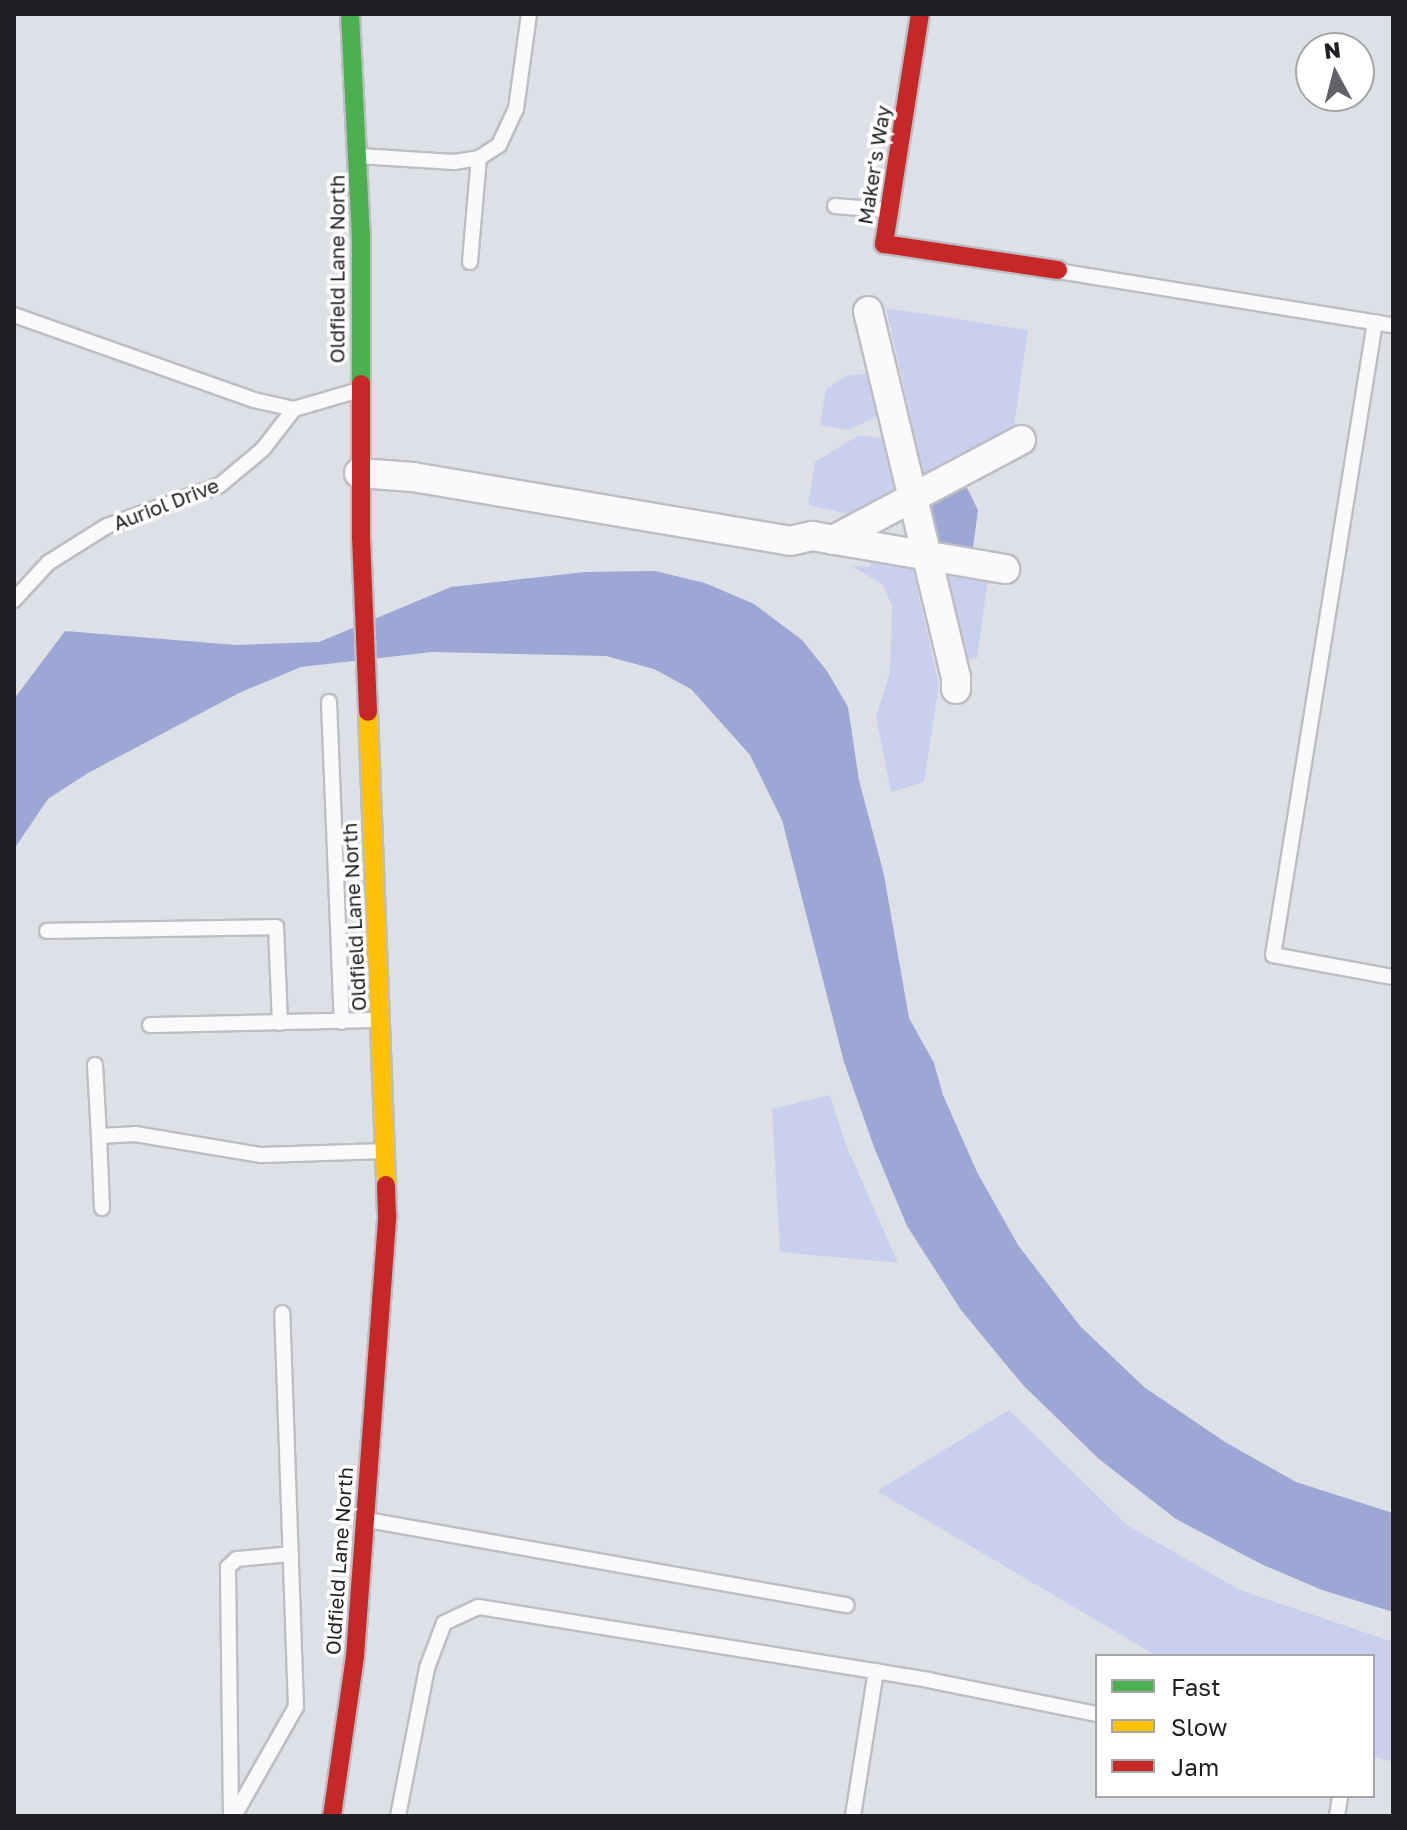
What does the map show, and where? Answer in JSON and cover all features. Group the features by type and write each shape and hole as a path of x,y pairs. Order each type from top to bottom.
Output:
{"street":[{"name":"Oldfield Lane North","path":"332,1816 355,1656 387,1215 359,473 358,156 350,14"},
{"name":"Maker's Way","path":"920,14 884,244 1058,270"},
{"path":"868,311 956,677 956,689"},
{"path":"833,540 1021,440"},
{"path":"359,473 413,477 790,541 812,536 1005,569"}],"lane":[{"path":"358,156 454,162 479,158 499,145 516,109 529,14"},
{"path":"470,262 479,158"},
{"path":"835,206 889,211"},
{"path":"1058,270 1393,325"},
{"path":"14,315 254,400 294,409 359,390"},
{"path":"1375,322 1273,955 1393,977"},
{"name":"Auriol Drive","path":"14,600 48,563 107,526 220,485 263,449 294,409"},
{"path":"329,702 342,1022"},
{"path":"47,931 276,927 280,1023"},
{"path":"150,1025 381,1020"},
{"path":"95,1065 102,1208"},
{"path":"99,1136 135,1134 261,1155 385,1151"},
{"path":"232,1816 296,1707 282,1313"},
{"path":"363,1519 847,1605"},
{"path":"232,1816 228,1567 237,1559 291,1554"},
{"path":"398,1816 427,1668 444,1623 479,1607 876,1671 1095,1714"},
{"path":"853,1816 876,1671"}],"shaded area":[{"path":"886,308 1028,330 1013,433 924,477"},
{"path":"870,373 882,414 849,430 820,425 826,389 846,376"},
{"path":"859,435 886,439 897,489 852,515 808,505 815,462"},
{"path":"964,482 978,510 972,555 941,550 930,498"},
{"path":"872,560 912,565 939,685 924,782 891,792 876,717 890,672 892,606 883,585 852,566 870,567"},
{"path":"655,571 705,583 754,604 802,640 827,671 848,707 859,780 884,875 909,1018 934,1063 943,1095 977,1172 1018,1245 1080,1326 1144,1387 1225,1442 1296,1482 1393,1513 1393,1612 1322,1590 1261,1564 1176,1519 1099,1459 1023,1385 961,1310 907,1226 874,1147 844,1062 782,820 750,755 691,689 654,669 606,656 432,652 301,667 239,693 88,773 48,799 14,849 14,699 65,631 236,645 319,642 451,587 585,572"},
{"path":"943,571 988,578 977,658 964,660"},
{"path":"830,1095 846,1145 898,1263 780,1252 772,1109"},
{"path":"1009,1410 1127,1525 1240,1590 1393,1642 1393,1762 1375,1757 1375,1654 1154,1654 877,1491"}],"traffic: fast":[{"path":"350,14 361,239 361,384"}],"traffic: slow":[{"path":"368,712 386,1185"}],"traffic: jam":[{"path":"920,14 884,244 1058,270"},
{"path":"361,384 361,537 368,712"},
{"path":"332,1816 355,1656 387,1215 386,1185"}]}
